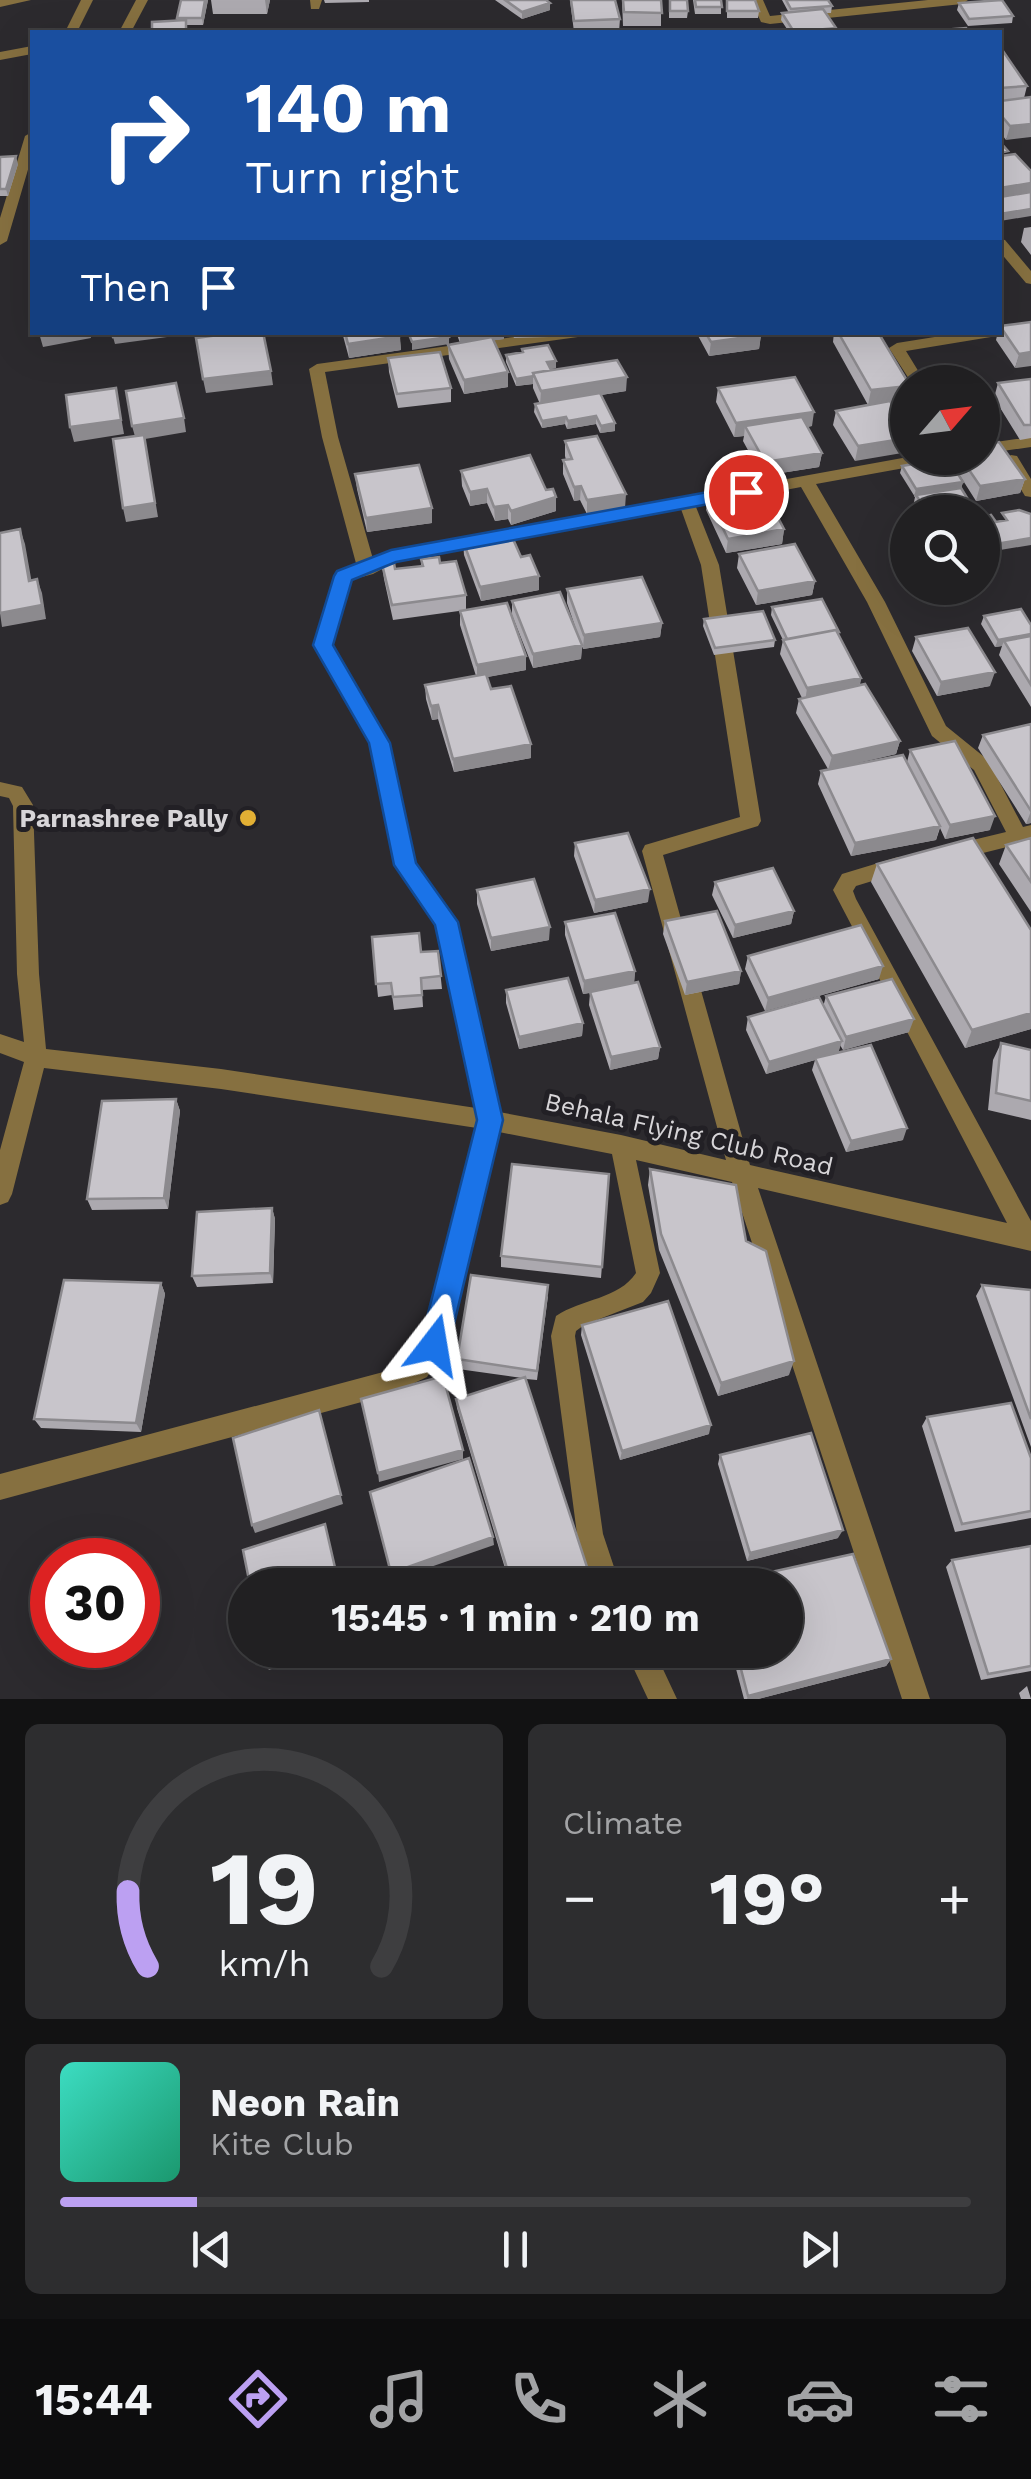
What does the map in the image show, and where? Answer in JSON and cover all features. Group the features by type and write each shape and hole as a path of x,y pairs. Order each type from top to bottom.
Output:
{"street":[{"path":"0,2 25,0"},
{"path":"73,30 87,0"},
{"path":"126,30 142,0"},
{"path":"757,0 767,20 962,0"},
{"path":"0,56 30,50"},
{"path":"0,241 6,206 30,141"},
{"path":"6,206 28,205"},
{"path":"1002,245 1031,280"},
{"path":"367,570 330,437 316,369 563,335"},
{"path":"888,335 908,365"},
{"path":"897,348 984,335"},
{"path":"1031,442 1001,446 1031,492"},
{"path":"0,1487 392,1382 418,1368 434,1345 490,1120 446,922 406,865 379,743 323,645 344,576 367,570 391,557 890,465"},
{"path":"806,480 876,602 939,731 980,765 1025,834 848,880 844,890 1030,1239"},
{"path":"686,502 710,566 751,821 652,851 741,1173 916,1699"},
{"path":"0,789 15,792 24,805 28,974 36,1056 0,1194"},
{"name":"Behala Flying Club Road","path":"0,1043 36,1056 221,1079 490,1120 620,1145 1030,1239"},
{"path":"601,1568 590,1534 563,1336 565,1324 574,1316 636,1295 645,1285 648,1272 620,1145"},
{"path":"647,1668 663,1699"}],"building":[{"path":"181,0 205,0 202,18 177,18"},
{"path":"505,0 546,0 550,3 522,12"},
{"path":"571,0 615,0 620,19 574,21"},
{"path":"623,0 661,0 662,13 624,12"},
{"path":"670,0 687,0 688,11 670,11"},
{"path":"695,0 721,0 722,7 696,7"},
{"path":"727,0 755,0 759,11 727,11"},
{"path":"786,0 828,0 832,6 791,9"},
{"path":"1002,0 1013,16 969,19 959,3"},
{"path":"823,9 836,28 793,30 782,13"},
{"path":"186,20 186,30 152,30 152,22"},
{"path":"1002,51 1003,51 1027,86 1002,88"},
{"path":"1031,97 1031,124 1010,126 1002,116 1002,101"},
{"path":"1015,154 1031,171 1031,183 1002,188 1002,156"},
{"path":"16,156 6,189 0,189 0,157"},
{"path":"1031,192 1031,209 1002,214 1002,197"},
{"path":"1031,322 1031,352 1019,354 1002,326"},
{"path":"264,335 271,371 203,379 196,338"},
{"path":"346,335 400,336 348,344"},
{"path":"409,335 449,337 412,342"},
{"path":"707,335 761,335 711,342"},
{"path":"840,335 880,335 898,365 890,365 890,388 871,390"},
{"path":"492,337 508,372 464,380 448,345"},
{"path":"548,345 556,361 547,362 551,370 516,379 506,355"},
{"path":"440,352 451,388 397,394 388,358"},
{"path":"617,360 627,377 541,391 533,373"},
{"path":"795,377 814,412 736,423 718,388"},
{"path":"1031,379 1031,425 1024,425 1000,383"},
{"path":"176,383 184,418 132,426 126,391"},
{"path":"116,388 121,420 70,427 66,395"},
{"path":"600,393 615,423 601,426 596,416 542,421 535,404"},
{"path":"890,401 890,441 858,446 836,411"},
{"path":"802,417 822,453 765,462 745,426"},
{"path":"144,435 155,503 123,508 113,439"},
{"path":"597,436 626,494 587,500 581,486 574,487 563,460 572,459 565,441"},
{"path":"1000,443 1025,479 980,486 973,475 1000,475"},
{"path":"530,455 546,490 553,489 556,497 511,511 508,505 494,507 487,489 470,492 461,471"},
{"path":"419,465 432,508 366,518 355,474"},
{"path":"907,475 959,475 963,482 916,489"},
{"path":"762,487 784,529 728,539 707,495"},
{"path":"961,488 965,495 916,495"},
{"path":"1019,510 1031,514 1031,538 1000,543 1000,521 1007,520 1002,513"},
{"path":"20,529 29,581 37,579 42,605 0,613 0,533"},
{"path":"499,534 501,538 513,539 521,557 530,555 539,576 480,587 463,541"},
{"path":"795,544 815,581 758,591 739,554"},
{"path":"439,557 440,563 456,561 466,595 392,605 382,564 394,563 395,569 423,566 421,559"},
{"path":"642,577 662,623 584,635 567,589"},
{"path":"560,592 582,645 533,654 512,601"},
{"path":"822,599 839,632 787,639 772,607"},
{"path":"507,603 526,656 477,665 460,611"},
{"path":"1021,609 1031,625 1031,634 998,640 984,616"},
{"path":"763,611 775,640 715,648 704,619"},
{"path":"968,628 995,672 941,682 916,637"},
{"path":"836,630 861,678 807,688 783,640"},
{"path":"1031,636 1031,685 1004,641"},
{"path":"486,674 491,689 511,686 531,744 453,759 438,705 431,706 425,685"},
{"path":"865,684 900,741 832,756 799,699"},
{"path":"1031,724 1031,811 983,735"},
{"path":"955,741 995,816 950,825 910,750"},
{"path":"903,755 940,826 855,843 821,771"},
{"path":"628,833 650,889 595,900 575,843"},
{"path":"973,838 1031,930 1031,1013 972,1030 877,864"},
{"path":"1031,838 1031,882 1006,845"},
{"path":"773,868 794,911 735,925 715,882"},
{"path":"534,879 550,927 491,938 477,890"},
{"path":"717,911 741,971 687,982 665,921"},
{"path":"615,913 635,971 584,981 565,922"},
{"path":"861,925 883,966 768,998 748,956"},
{"path":"419,933 421,952 438,951 441,976 421,978 422,995 393,997 391,983 376,984 372,937"},
{"path":"568,978 583,1023 519,1037 506,990"},
{"path":"892,979 914,1019 846,1037 826,996"},
{"path":"638,982 660,1047 611,1057 590,992"},
{"path":"819,997 842,1041 769,1062 748,1017"},
{"path":"1001,1043 1031,1050 1031,1101 996,1093"},
{"path":"871,1045 907,1128 851,1141 815,1058"},
{"path":"176,1099 164,1198 87,1199 102,1101"},
{"path":"512,1164 609,1174 602,1267 501,1256"},
{"path":"650,1169 736,1185 746,1241 766,1251 794,1361 721,1383 661,1234"},
{"path":"272,1208 270,1273 192,1276 197,1212"},
{"path":"471,1275 548,1285 537,1371 457,1359"},
{"path":"64,1280 161,1283 136,1423 34,1419"},
{"path":"982,1285 1031,1290 1031,1419"},
{"path":"668,1301 711,1425 622,1451 582,1325"},
{"path":"443,1376 463,1450 378,1473 361,1399"},
{"path":"525,1377 587,1568 507,1568 456,1399"},
{"path":"1011,1403 1031,1458 1031,1511 962,1524 927,1417"},
{"path":"319,1410 341,1495 252,1525 233,1438"},
{"path":"811,1433 843,1530 750,1553 720,1455"},
{"path":"469,1458 493,1537 405,1568 390,1568 370,1492"},
{"path":"325,1524 335,1568 247,1568 243,1550"},
{"path":"1031,1546 1031,1666 988,1674 952,1560"},
{"path":"853,1554 891,1659 748,1696 741,1668 803,1668 803,1568 790,1568"}],"place":[{"name":"Parnashree Pally","path":"248,818"}],"route":[{"path":"434,1345 490,1120 446,922 406,865 379,743 323,645 344,576 367,570 391,557 746,492"}]}
